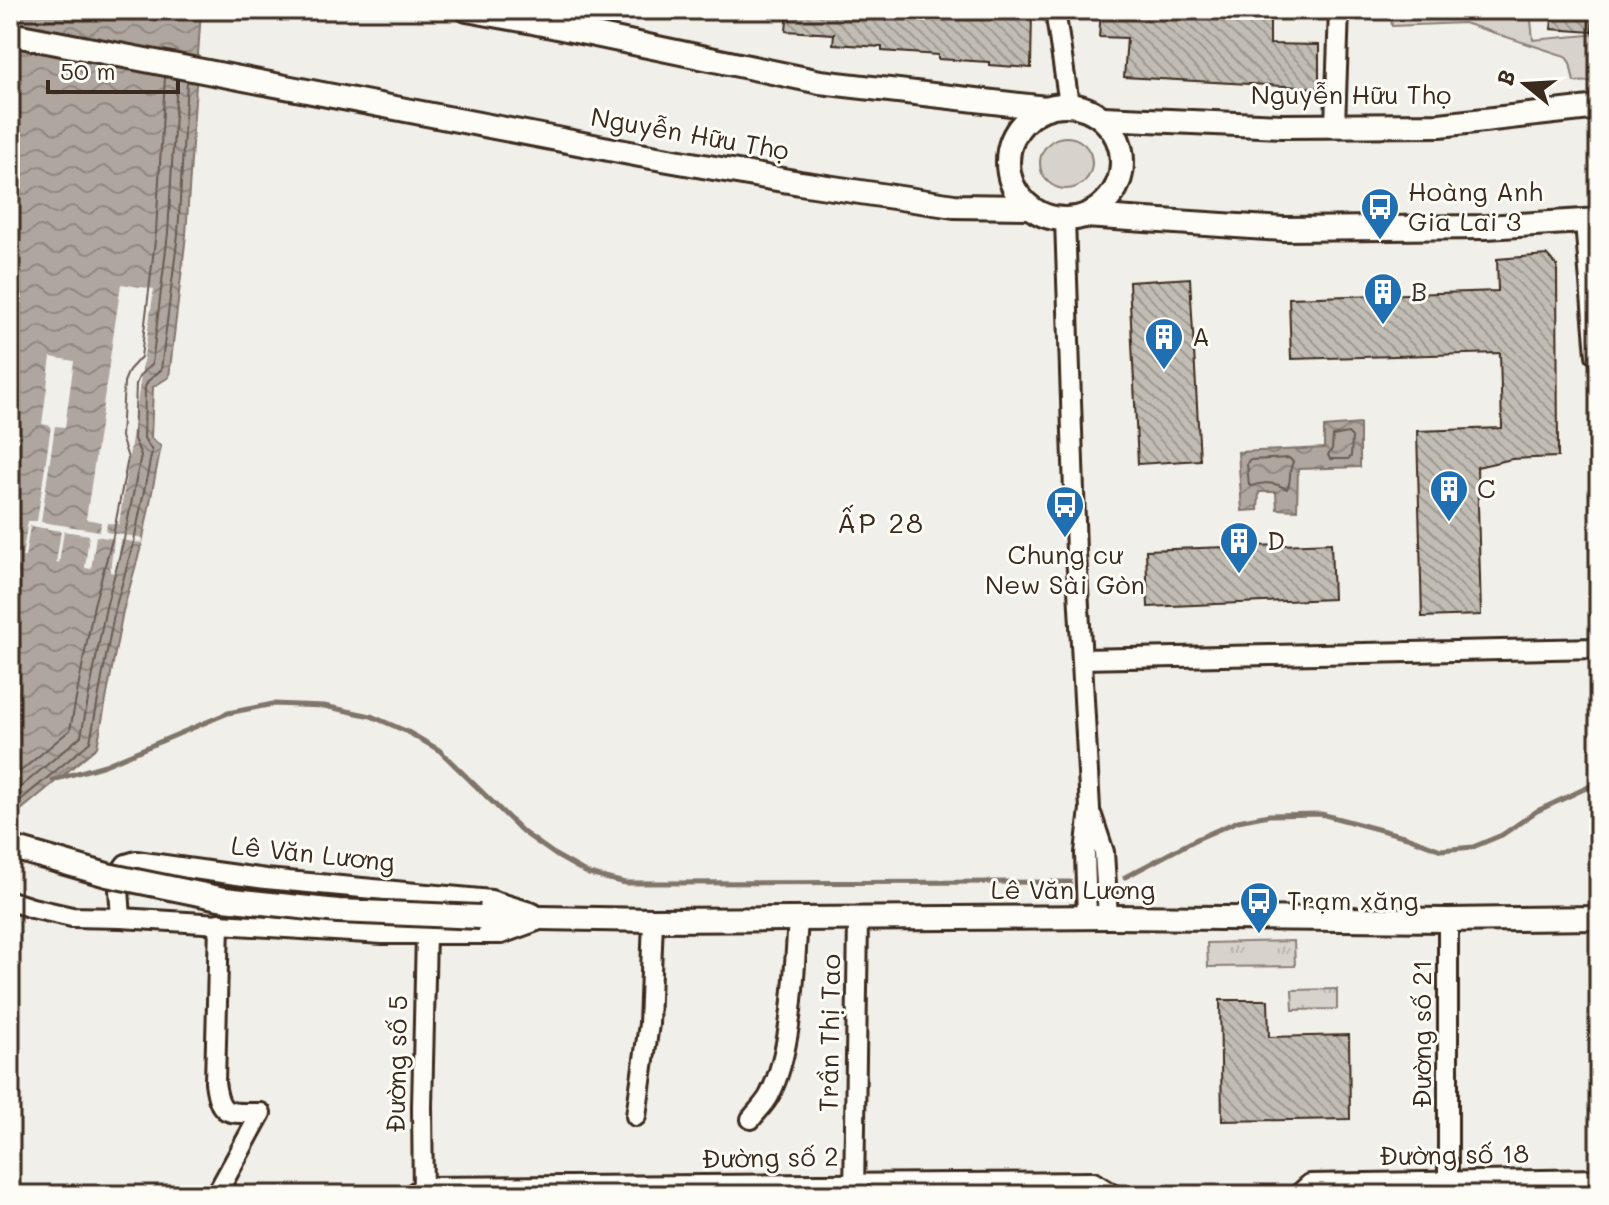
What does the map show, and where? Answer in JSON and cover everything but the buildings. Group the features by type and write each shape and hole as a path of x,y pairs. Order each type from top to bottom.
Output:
{"main road":[{"path":"467,10 534,16 820,82 1046,108 1069,104 1087,109 1103,118 1115,134 1122,152 1122,172 1115,191 1102,206 1075,217"},
{"name":"Nguyễn Hữu Thọ","path":"10,34 800,183 954,206 1030,207"},
{"name":"Nguyễn Hữu Thọ","path":"1103,118 1282,126 1440,125 1599,107"},
{"path":"1046,108 1031,116 1019,129 1011,144 1008,161 1018,194 1030,207 1057,219 1075,217 1283,229 1486,227 1592,221"},
{"name":"Lê Văn Lương","path":"10,847 107,875 224,899 338,911 653,920 1599,918"}],"street":[{"path":"1055,10 1069,104"},
{"path":"1335,125 1339,10"},
{"path":"1075,217 1072,447 1098,917"},
{"path":"1592,221 1596,355 1599,355"},
{"path":"1082,659 1599,648"},
{"name":"Lê Văn Lương","path":"121,918 118,875 126,864 136,861 266,879 491,900 547,917"},
{"name":"Lê Văn Lương","path":"10,901 72,917 383,934 501,934 547,917"},
{"path":"636,1116 649,1024 653,920"},
{"path":"751,1119 769,1097 783,1055 798,920"},
{"name":"Trần Thị Tao","path":"854,1189 858,920"},
{"name":"Đường số 21","path":"1448,920 1448,1188"},
{"path":"216,1195 261,1113 227,1112 217,1098 219,923"},
{"name":"Đường số 5","path":"419,1192 426,934"},
{"name":"Đường số 2","path":"419,1192 992,1189 1093,1182 1114,1195"},
{"name":"Đường số 18","path":"1304,1189 1594,1184"}],"green space":[{"path":"1390,10 1530,10 1533,40 1599,34 1599,81 1574,82 1570,63 1565,56 1464,23 1392,26"},
{"path":"1066,137 1084,145 1092,163 1084,181 1066,189 1048,181 1040,163 1048,145"},
{"path":"1294,941 1295,966 1208,967 1207,943"},
{"path":"1337,989 1337,1009 1293,1010 1292,990"}],"water":[{"path":"10,10 201,10 186,235 169,377 153,387 151,438 161,446 142,543 123,611 97,747 10,819"},
{"path":"1360,424 1360,467 1298,469 1297,510 1277,509 1276,492 1259,492 1258,510 1242,511 1238,452 1324,448 1324,427"}],"pier":[{"path":"121,284 154,289 119,524 107,523 106,532 143,538 142,543 121,540 116,573 110,572 114,539 96,536 91,569 85,568 89,535 64,531 59,563 56,563 61,531 30,526 25,557 22,557 28,521 37,521 51,426 42,424 51,357 74,361 65,427 55,426 41,522 100,531 101,522 86,519"}],"waterway":[{"path":"53,780 105,765 228,713 273,704 324,706 371,716 439,750 523,832 589,874 625,883 1070,882"},
{"path":"1125,877 1238,821 1269,815 1321,814 1407,837 1441,850 1473,847 1502,835 1537,811 1599,782"}],"place":[{"name":"Hoàng Anh Gia Lai 3","path":"1380,241"},
{"name":"B","path":"1383,326"},
{"name":"A","path":"1164,371"},
{"name":"C","path":"1449,523"},
{"name":"Chung cư New Sài Gòn","path":"1065,539"},
{"name":"D","path":"1239,575"},
{"name":"Trạm xăng","path":"1259,935"}],"district":[{"name":"ẤP 28","path":"881,523"}]}
